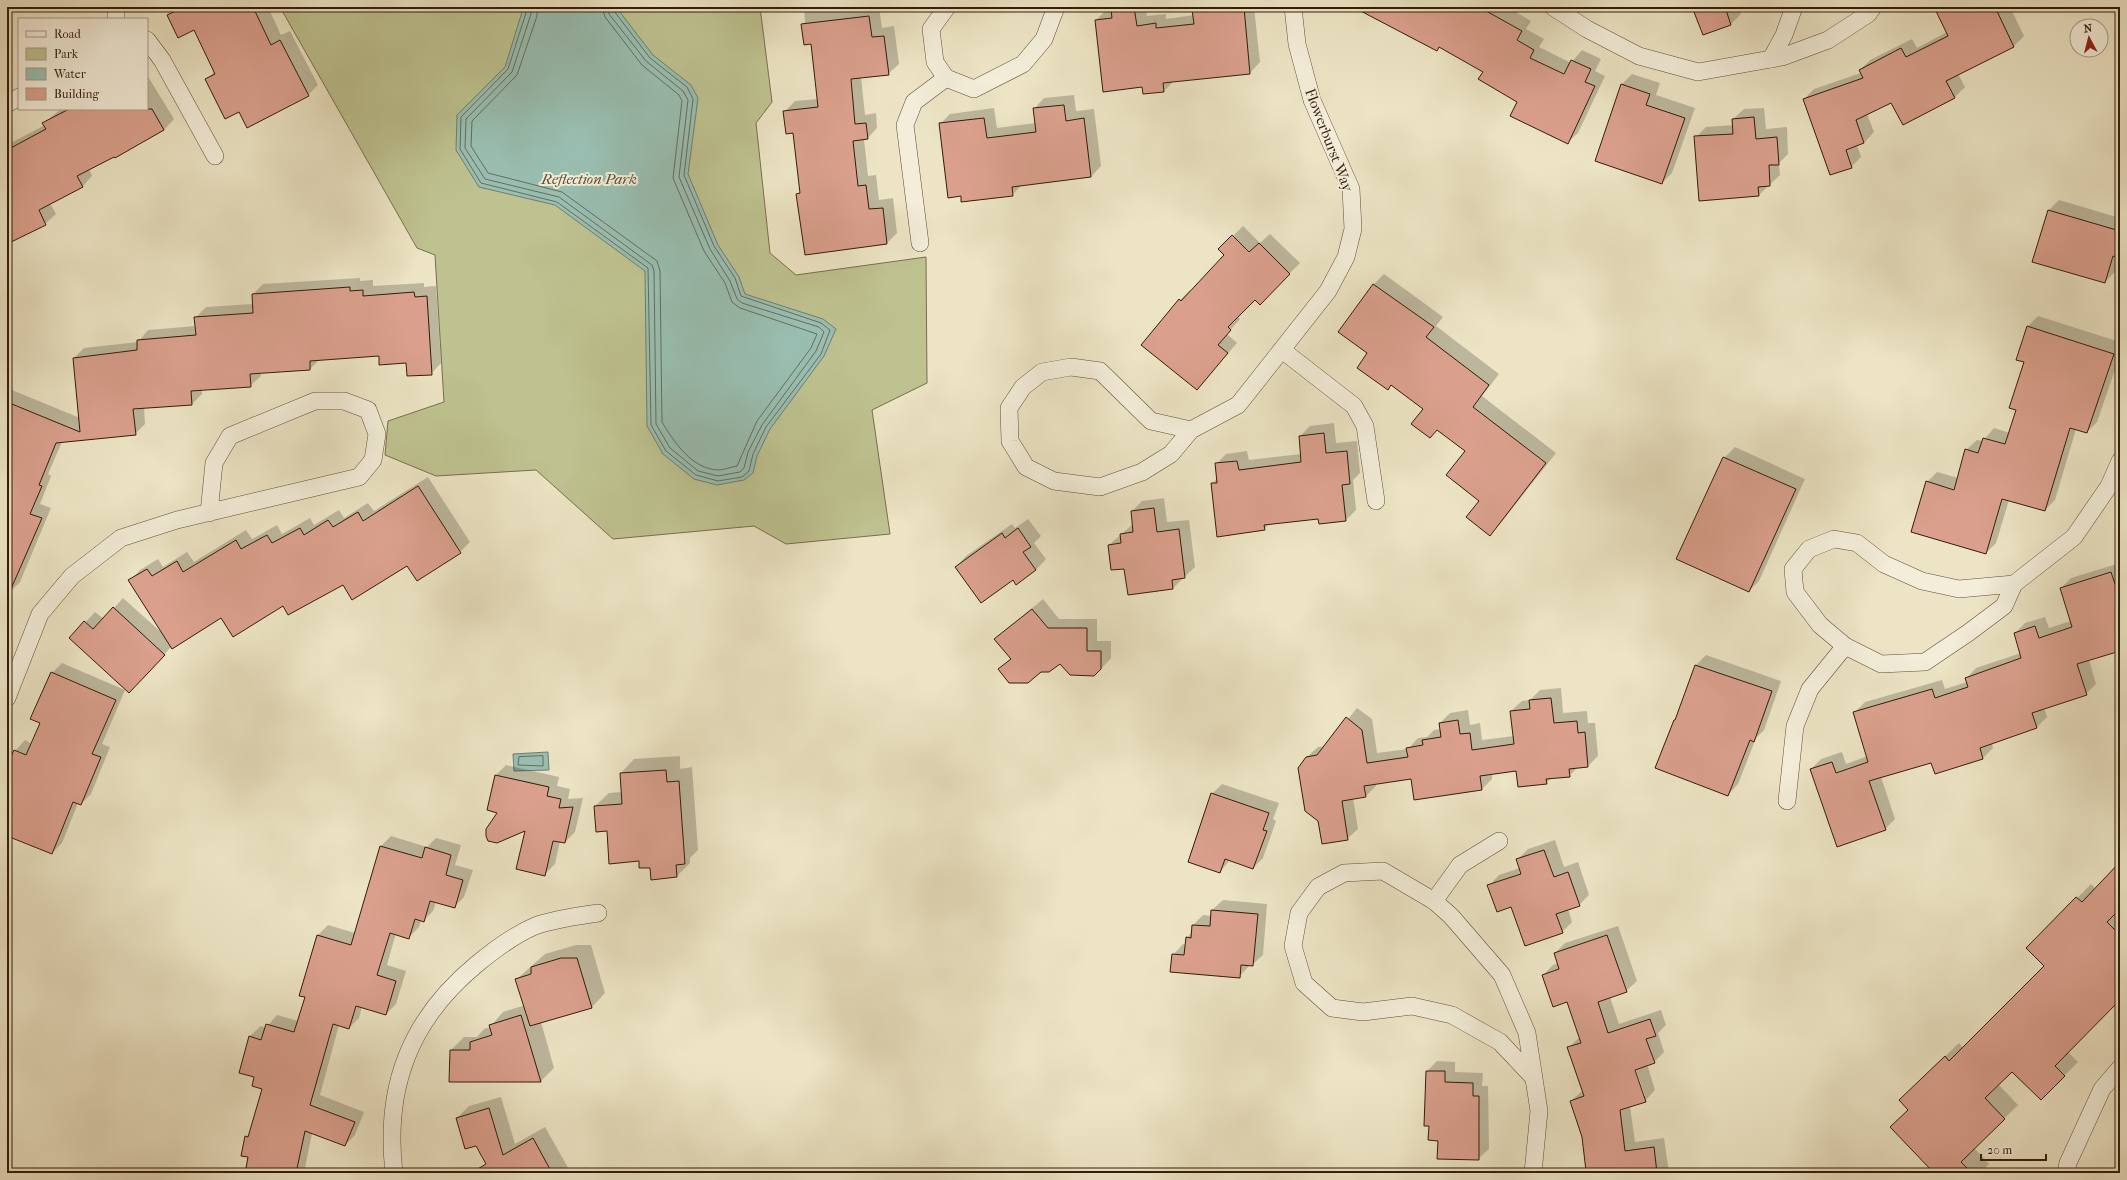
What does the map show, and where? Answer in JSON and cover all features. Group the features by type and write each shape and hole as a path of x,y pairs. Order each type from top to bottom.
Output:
{"street":[{"path":"116,7 116,18"},
{"path":"947,7 931,29 935,62 946,78 974,89 1023,64 1044,39 1056,7"},
{"name":"Flowerburst Way","path":"1192,430 1151,420 1100,371 1071,367 1042,372 1023,387 1008,408 1010,441 1026,467 1054,481 1100,487 1142,472 1171,454 1192,430 1238,405 1328,291 1346,257 1353,229 1351,189 1312,100 1297,44 1293,7"},
{"path":"1553,7 1587,29 1640,56 1698,72 1782,57 1828,40 1868,14 1873,7"},
{"path":"1771,59 1784,35 1794,7"},
{"path":"148,41 162,60 215,156"},
{"path":"920,243 905,125 914,102 946,78"},
{"path":"7,104 18,98"},
{"path":"1282,350 1354,406 1365,426 1376,501"},
{"path":"7,698 40,614 72,576 121,538 177,520 209,513 359,477 373,460 377,434 368,410 344,401 315,401 230,436 214,463 209,513"},
{"path":"2014,584 1959,589 1922,581 1884,564 1857,543 1834,539 1809,548 1793,569 1795,592 1820,625 1845,646 1881,664 1925,662 1968,633 2004,606 2014,584 2074,537 2109,486 2120,461"},
{"path":"1787,801 1796,726 1810,689 1845,646"},
{"path":"1434,901 1460,865 1499,841"},
{"path":"1533,1173 1539,1111 1528,1033 1502,975 1451,916 1434,901 1383,871 1344,873 1318,887 1299,913 1293,946 1304,983 1332,1008 1363,1012 1412,1006 1452,1015 1500,1042 1534,1078"},
{"path":"394,1173 392,1152 395,1093 404,1059 420,1027 442,996 469,970 499,946 536,926 598,913"},
{"path":"2066,1173 2068,1163 2102,1089 2120,1068"}],"green space":[{"name":"Reflection Park","path":"280,7 760,7 772,102 756,123 770,253 796,275 926,257 927,383 872,410 890,534 786,544 754,526 613,539 536,470 436,476 385,455 388,421 444,402 435,255 417,248"}],"water":[{"path":"521,7 616,7 653,55 691,85 698,98 688,174 718,245 739,277 745,294 823,319 836,329 824,356 770,429 757,456 753,473 744,480 717,485 694,479 663,454 647,426 645,271 555,205 479,187 456,150 457,115 505,67 522,12"},
{"path":"548,752 549,770 514,771 513,754"}],"building":[{"path":"184,7 253,7 271,45 280,40 309,96 247,128 239,112 225,119 205,79 215,74 194,30 178,38 167,15"},
{"path":"1134,7 1137,26 1156,23 1156,28 1194,24 1192,10 1200,9 1200,7 1244,7 1250,74 1163,83 1164,92 1143,94 1142,87 1103,92 1095,20 1112,18 1111,10"},
{"path":"1353,7 1479,7 1522,31 1517,40 1534,50 1530,58 1564,74 1571,60 1591,69 1585,82 1595,86 1568,144 1510,116 1517,102 1478,79 1483,72 1439,47 1437,51"},
{"path":"1692,7 1725,7 1731,25 1703,35"},
{"path":"1934,7 1995,7 2014,47 1946,81 1955,98 1903,125 1891,103 1856,120 1864,143 1846,150 1852,168 1830,175 1803,99 1863,78 1859,70 1901,48 1906,57 1948,36"},
{"path":"869,16 872,37 884,36 889,75 851,79 855,124 866,123 868,139 853,141 858,186 866,185 869,209 883,208 887,244 805,255 796,194 800,193 793,133 786,134 783,111 818,107 811,44 804,45 801,24"},
{"path":"1621,84 1650,94 1646,105 1685,118 1662,184 1595,161"},
{"path":"1064,105 1066,121 1084,118 1091,177 1012,187 1013,196 961,202 961,196 948,198 939,123 984,118 987,138 1036,132 1033,108"},
{"path":"152,109 164,130 115,158 114,157 77,176 83,187 39,210 46,225 7,244 7,150 46,129 42,123 67,110"},
{"path":"1754,117 1756,139 1777,137 1779,165 1769,165 1770,186 1758,187 1759,196 1699,201 1694,136 1733,134 1732,119"},
{"path":"2048,210 2120,231 2120,258 2113,256 2105,283 2032,262"},
{"path":"1232,235 1249,252 1259,243 1290,274 1260,305 1255,300 1228,327 1231,330 1218,345 1228,353 1197,390 1141,345 1179,299 1181,301 1224,255 1218,249"},
{"path":"1373,284 1434,327 1426,337 1489,385 1473,407 1546,463 1490,536 1466,517 1479,501 1446,475 1465,451 1437,430 1430,438 1411,424 1423,409 1391,385 1388,390 1357,368 1367,353 1338,332"},
{"path":"350,287 350,291 363,290 363,296 414,292 415,297 427,296 432,375 407,376 406,363 379,365 379,356 310,361 310,370 250,374 251,387 191,391 192,405 133,409 136,435 56,443 39,485 42,486 30,514 42,518 7,598 7,402 80,432 73,358 137,350 137,340 196,335 194,317 253,313 252,294"},
{"path":"2027,326 2114,354 2087,433 2070,428 2045,511 2002,499 1986,554 1911,532 1926,481 1954,490 1965,449 1978,453 1983,438 2005,444 2016,410 2009,408 2024,362 2016,360"},
{"path":"1324,433 1326,453 1347,451 1350,484 1342,485 1346,521 1319,524 1318,519 1264,525 1265,530 1217,537 1211,483 1217,483 1215,463 1237,461 1239,470 1301,462 1299,436"},
{"path":"1723,457 1796,489 1749,592 1676,559"},
{"path":"418,486 461,553 417,581 407,566 352,600 343,585 288,615 283,606 233,637 221,618 172,649 128,580 147,569 152,576 177,561 183,572 236,540 241,549 267,535 272,543 300,528 304,535 328,520 333,527 358,512 363,521"},
{"path":"1154,508 1157,532 1179,529 1185,578 1172,580 1173,589 1128,595 1124,569 1111,570 1108,545 1121,543 1120,534 1133,532 1131,511"},
{"path":"1018,528 1031,547 1023,552 1036,570 1016,585 1013,580 981,603 955,567 1002,533 1005,538"},
{"path":"2111,572 2120,599 2120,651 2077,664 2087,695 2032,713 2037,728 1980,748 1983,759 1935,774 1931,763 1869,781 1886,830 1837,847 1810,769 1832,762 1836,773 1868,762 1853,712 1932,689 1935,698 1968,687 1965,678 2021,658 2014,633 2035,626 2039,638 2072,627 2060,588"},
{"path":"113,607 165,655 129,693 69,638 84,621 93,629"},
{"path":"1032,609 1048,628 1087,628 1087,651 1101,651 1101,669 1094,676 1070,675 1060,664 1049,672 1041,672 1028,683 1009,683 998,669 1011,659 994,639"},
{"path":"1695,665 1772,691 1754,742 1750,740 1728,796 1655,768 1675,720"},
{"path":"51,672 116,700 92,754 101,757 81,805 73,802 52,854 7,836 7,766 14,750 26,755 40,723 30,719"},
{"path":"1551,698 1554,723 1577,721 1578,733 1585,732 1588,767 1569,769 1570,777 1546,779 1547,784 1518,787 1516,771 1480,776 1482,790 1414,800 1411,779 1364,786 1366,797 1342,801 1348,840 1322,844 1318,821 1305,811 1298,768 1306,757 1317,755 1346,717 1362,730 1367,763 1408,757 1406,748 1423,745 1422,740 1441,737 1439,723 1458,720 1460,734 1470,733 1472,750 1514,744 1510,711 1530,709 1529,700"},
{"path":"666,770 667,782 679,781 685,864 676,865 677,877 651,880 650,868 639,868 639,861 609,864 607,831 596,832 594,806 622,804 620,773"},
{"path":"495,775 549,787 547,796 561,799 559,808 573,807 565,843 553,841 545,876 516,869 525,831 497,843 488,841 486,829 497,813 487,810"},
{"path":"1211,793 1269,813 1263,830 1267,831 1253,869 1225,859 1220,873 1188,862"},
{"path":"380,846 422,858 425,847 451,855 446,875 463,880 455,908 430,901 424,922 415,919 409,939 390,933 377,975 396,981 386,1015 356,1006 349,1029 333,1024 310,1105 355,1122 345,1146 305,1131 296,1173 245,1173 248,1157 241,1156 245,1136 248,1137 262,1089 252,1086 254,1077 239,1073 249,1036 261,1040 266,1024 294,1032 305,997 299,996 317,935 351,945"},
{"path":"1544,850 1554,877 1568,872 1580,906 1556,914 1563,933 1525,946 1511,907 1497,912 1487,885 1521,874 1516,859"},
{"path":"2120,862 2120,909 2107,922 2120,935 2120,1000 2055,1066 2065,1076 2041,1100 2012,1072 1985,1098 2005,1119 1961,1162 1972,1173 1934,1173 1890,1127 1908,1110 1899,1100 1945,1056 1949,1061 2044,966 2026,948 2076,897 2082,902"},
{"path":"1211,910 1258,914 1253,966 1241,965 1240,978 1170,972 1172,954 1184,955 1186,937 1191,938 1192,925 1210,926"},
{"path":"1607,935 1627,992 1598,1002 1608,1033 1650,1019 1656,1036 1646,1039 1655,1063 1635,1070 1646,1102 1620,1110 1625,1151 1654,1147 1657,1173 1604,1173 1604,1169 1586,1171 1582,1137 1570,1101 1584,1096 1567,1047 1581,1043 1567,1002 1553,1007 1542,975 1559,969 1554,953"},
{"path":"561,958 577,958 592,1008 530,1026 515,979 531,974 531,967"},
{"path":"521,1015 541,1082 449,1082 450,1050 470,1050 470,1042 492,1035 489,1025"},
{"path":"1426,1071 1445,1071 1445,1082 1473,1083 1473,1096 1479,1096 1479,1160 1437,1159 1438,1141 1428,1140 1429,1126 1424,1126"},
{"path":"489,1108 503,1155 533,1138 552,1173 471,1173 486,1164 476,1146 465,1149 456,1118"}]}
